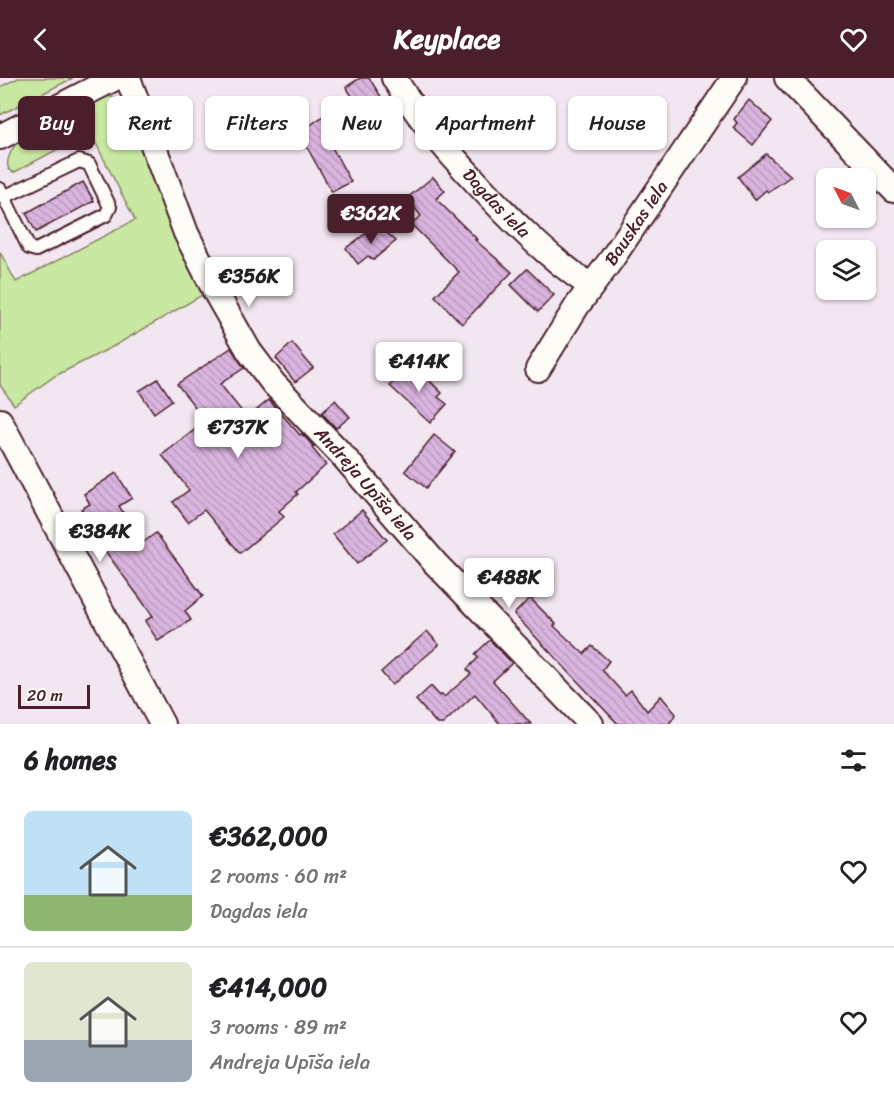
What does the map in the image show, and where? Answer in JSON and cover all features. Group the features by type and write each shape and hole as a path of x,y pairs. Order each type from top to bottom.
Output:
{"street":[{"path":"0,137 115,78"},
{"name":"Andreja Upīša iela","path":"128,78 186,233 249,351 273,383 344,456 435,563 591,724"},
{"name":"Dagdas iela","path":"394,78 402,92 449,152 494,202 542,250 566,270 591,286"},
{"name":"Bauskas iela","path":"538,369 591,286 734,78"},
{"path":"787,78 894,190"},
{"path":"0,422 162,724"}],"lane":[{"path":"79,161 89,164 110,207 106,215 36,250 29,248 2,193 79,161"}],"green space":[{"path":"18,78 73,78 37,96 18,96 18,106 0,115 0,87"},
{"path":"107,96 107,150 143,150 166,213 204,294 114,346 55,376 14,405 0,385 0,252 16,282 135,220 95,142 95,102"},
{"path":"17,142 18,150 56,150 15,172 11,171 8,163"}],"building":[{"path":"360,78 369,78 381,96 352,96 346,87"},
{"path":"749,100 772,121 753,145 733,128 737,123 734,119"},
{"path":"321,118 321,150 333,150 351,182 332,192 309,150 309,126"},
{"path":"766,154 791,176 768,192 766,190 755,200 738,177"},
{"path":"433,177 445,191 436,199 477,239 475,240 512,272 462,324 435,296 459,272 411,224 421,216 407,198"},
{"path":"83,182 94,201 36,232 26,213"},
{"path":"378,225 396,241 373,260 368,256 358,264 346,248"},
{"path":"527,269 554,295 538,312 511,285"},
{"path":"292,343 313,368 295,382 276,358"},
{"path":"231,348 244,368 220,384 247,418 269,400 300,435 302,434 314,447 312,448 326,465 279,511 284,517 240,553 204,510 188,522 173,502 189,490 162,455 206,421 177,384"},
{"path":"411,362 442,393 438,397 447,404 430,423 390,386"},
{"path":"158,379 172,400 154,413 139,391"},
{"path":"335,400 350,417 336,428 322,413"},
{"path":"434,435 455,452 426,488 405,471"},
{"path":"116,473 132,498 119,506 142,543 156,533 203,596 185,611 191,620 158,641 145,621 153,616 103,548 81,509 90,504 84,494"},
{"path":"362,510 387,540 357,564 333,534"},
{"path":"530,598 556,624 554,626 584,654 592,646 609,661 602,670 625,695 631,690 647,711 661,696 676,714 669,724 618,724 514,614"},
{"path":"427,631 439,645 392,685 381,672"},
{"path":"490,640 512,663 493,681 531,724 500,724 475,694 443,724 437,724 416,700 431,686 440,696 442,694 444,697 471,674 467,669 478,658 475,654"}]}
